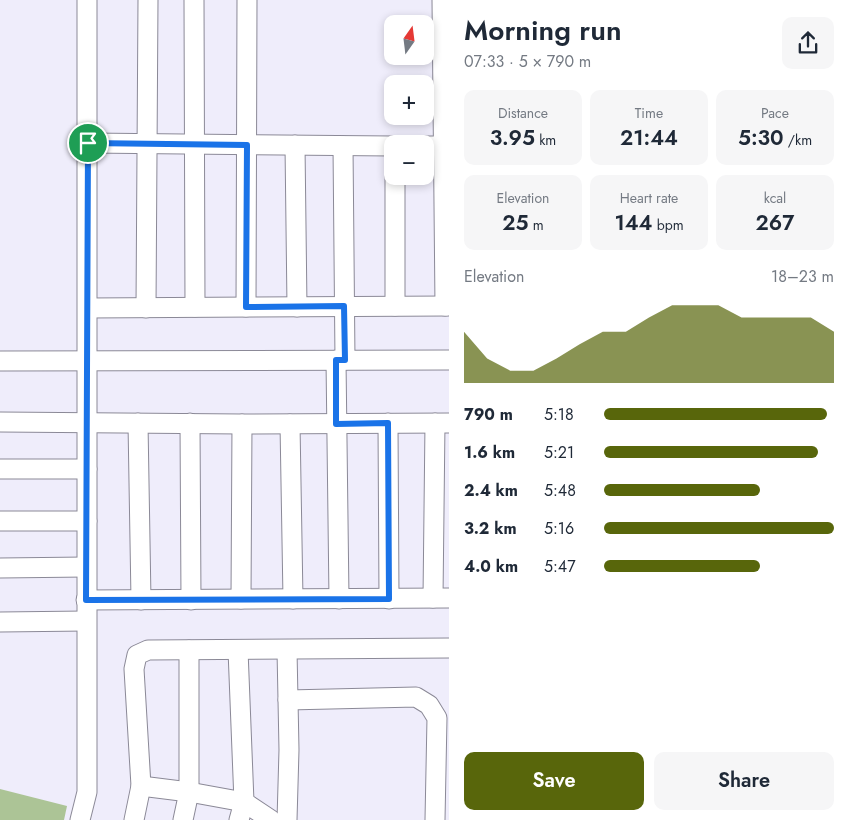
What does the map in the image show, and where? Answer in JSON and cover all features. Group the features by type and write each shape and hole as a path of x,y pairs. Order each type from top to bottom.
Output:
{"street":[{"path":"80,820 87,792 87,0"},
{"path":"146,308 148,0"},
{"path":"194,0 195,307"},
{"path":"246,307 247,0"},
{"path":"88,308 447,306 439,146 442,0"},
{"path":"88,143 384,146"},
{"path":"295,145 297,306"},
{"path":"339,599 336,424 344,306 342,146"},
{"path":"395,185 396,306"},
{"path":"0,361 449,360"},
{"path":"0,422 190,424 442,423 441,598 86,600"},
{"path":"138,423 142,600"},
{"path":"388,423 389,599"},
{"path":"190,424 191,600"},
{"path":"242,424 242,599"},
{"path":"290,424 293,599"},
{"path":"0,469 87,469"},
{"path":"0,521 87,521"},
{"path":"0,568 86,567"},
{"path":"0,622 86,621"},
{"path":"134,820 141,786 134,669 137,655 148,650 449,648"},
{"path":"183,820 189,792 189,650"},
{"path":"238,650 242,811"},
{"path":"287,650 289,750 287,820"},
{"path":"288,700 416,697 430,705 437,718 435,820"},
{"path":"141,786 189,792 271,820"}],"green space":[{"path":"0,789 67,806 64,820 0,820"}],"route":[{"path":"88,143 247,145 246,307 344,306 345,360 336,360 336,424 388,423 389,599 86,600 88,143"}]}
